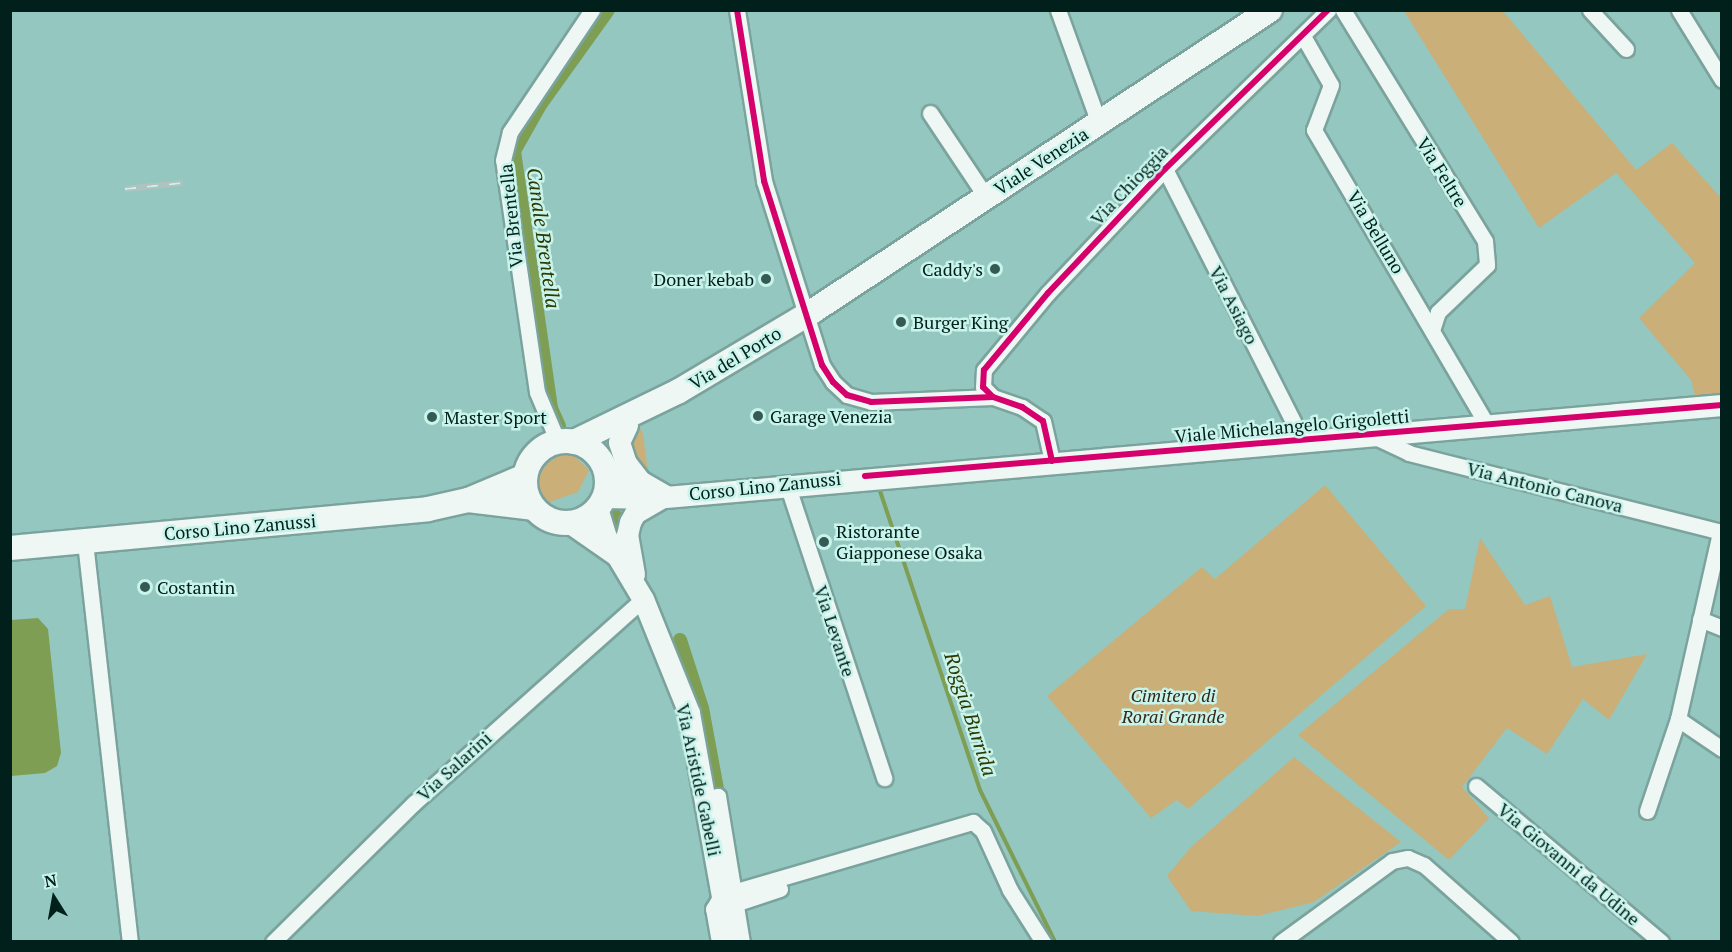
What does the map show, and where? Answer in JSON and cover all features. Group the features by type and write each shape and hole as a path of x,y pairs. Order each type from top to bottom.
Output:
{"main road":[{"name":"Viale Venezia","path":"810,313 1270,10"},
{"name":"Via del Porto","path":"566,442 656,402 810,313"},
{"name":"Via del Porto","path":"603,467 627,425 656,402"},
{"name":"Viale Michelangelo Grigoletti","path":"865,476 1722,405"},
{"path":"627,425 620,442 626,463 640,481 666,496"},
{"path":"566,442 603,467 601,502 570,523 549,520 533,508 525,476 539,451 566,442"},
{"name":"Corso Lino Zanussi","path":"603,467 632,488 666,496"},
{"name":"Corso Lino Zanussi","path":"10,548 361,516 468,500 525,476"},
{"name":"Corso Lino Zanussi","path":"601,502 865,476"},
{"name":"Via Aristide Gabelli","path":"666,496 634,513 630,522 629,555 641,594 689,713 729,900 730,942"},
{"name":"Corso Lino Zanussi","path":"468,500 533,508"},
{"name":"Via Aristide Gabelli","path":"601,502 616,555 641,594"},
{"name":"Via Aristide Gabelli","path":"570,523 616,555"}],"street":[{"name":"Via Brentella","path":"566,442 537,392 503,160 510,132 592,10"},
{"path":"737,10 764,181 810,313 822,365 847,395 871,402 993,397 1043,421 1052,461"},
{"path":"1058,10 1099,123"},
{"name":"Via Chioggia","path":"993,397 983,387 984,370 1048,292 1165,169 1328,10"},
{"name":"Via Feltre","path":"1343,10 1485,241 1487,265 1438,312 1434,327"},
{"path":"1590,10 1626,50"},
{"path":"1679,10 1722,80"},
{"name":"Via Belluno","path":"1303,36 1331,85 1314,130 1434,327 1487,425"},
{"path":"930,113 986,197"},
{"name":"Via Asiago","path":"1165,169 1303,441"},
{"name":"Via Antonio Canova","path":"1371,435 1409,453 1721,532"},
{"name":"Via Levante","path":"787,484 884,778"},
{"path":"1647,811 1678,719 1721,532"},
{"path":"85,542 130,942"},
{"name":"Via Salarini","path":"273,942 414,803 641,594"},
{"path":"1700,619 1722,628"},
{"path":"1678,719 1722,750"},
{"name":"Via Giovanni da Udine","path":"1476,786 1661,942"},
{"path":"719,942 713,909 729,900 973,822 983,831 1010,890 1043,942"},
{"path":"1281,942 1392,861 1408,858 1424,865 1511,942"},
{"path":"729,900 742,942"}],"green space":[{"path":"1404,11 1503,11 1636,170 1672,143 1721,198 1721,396 1696,400 1691,380 1639,318 1695,263 1616,173 1539,228"},
{"path":"638,424 643,434 649,479 640,474 628,440"},
{"path":"560,454 574,456 589,470 578,492 544,504 536,492 537,471"},
{"name":"Cimitero di Rorai Grande","path":"1325,485 1426,606 1188,809 1177,800 1151,818 1047,696 1202,567 1215,579"},
{"path":"1480,538 1525,605 1550,596 1572,667 1647,654 1609,720 1583,699 1547,754 1507,728 1462,787 1489,818 1449,860 1298,735 1449,609 1465,609"},
{"path":"1294,757 1401,842 1314,902 1257,916 1191,911 1167,876 1191,847"}],"shaded area":[{"path":"38,618 48,629 61,753 57,766 45,773 11,776 11,620"}],"waterway":[{"name":"Canale Brentella","path":"559,426 551,408 514,151 540,105 608,10"},
{"name":"Roggia Burrida","path":"879,488 980,790 1055,942"},
{"name":"Canale Brentella","path":"612,511 617,519"},
{"name":"Canale Brentella","path":"680,640 702,708 717,789"}],"railway":[{"path":"125,189 183,183"}],"cycle path":[{"path":"737,10 764,181 822,365 833,382 847,395 871,402 993,397 1022,407 1043,421 1052,461"},
{"path":"993,397 983,387 984,370 1048,293 1165,169 1328,10"},
{"path":"865,476 1722,405"}],"place":[{"name":"Caddy's","path":"995,269"},
{"name":"Doner kebab","path":"766,279"},
{"name":"Burger King","path":"901,322"},
{"name":"Garage Venezia","path":"758,416"},
{"name":"Master Sport","path":"432,417"},
{"name":"Ristorante Giapponese Osaka","path":"824,542"},
{"name":"Costantin","path":"145,587"}]}
